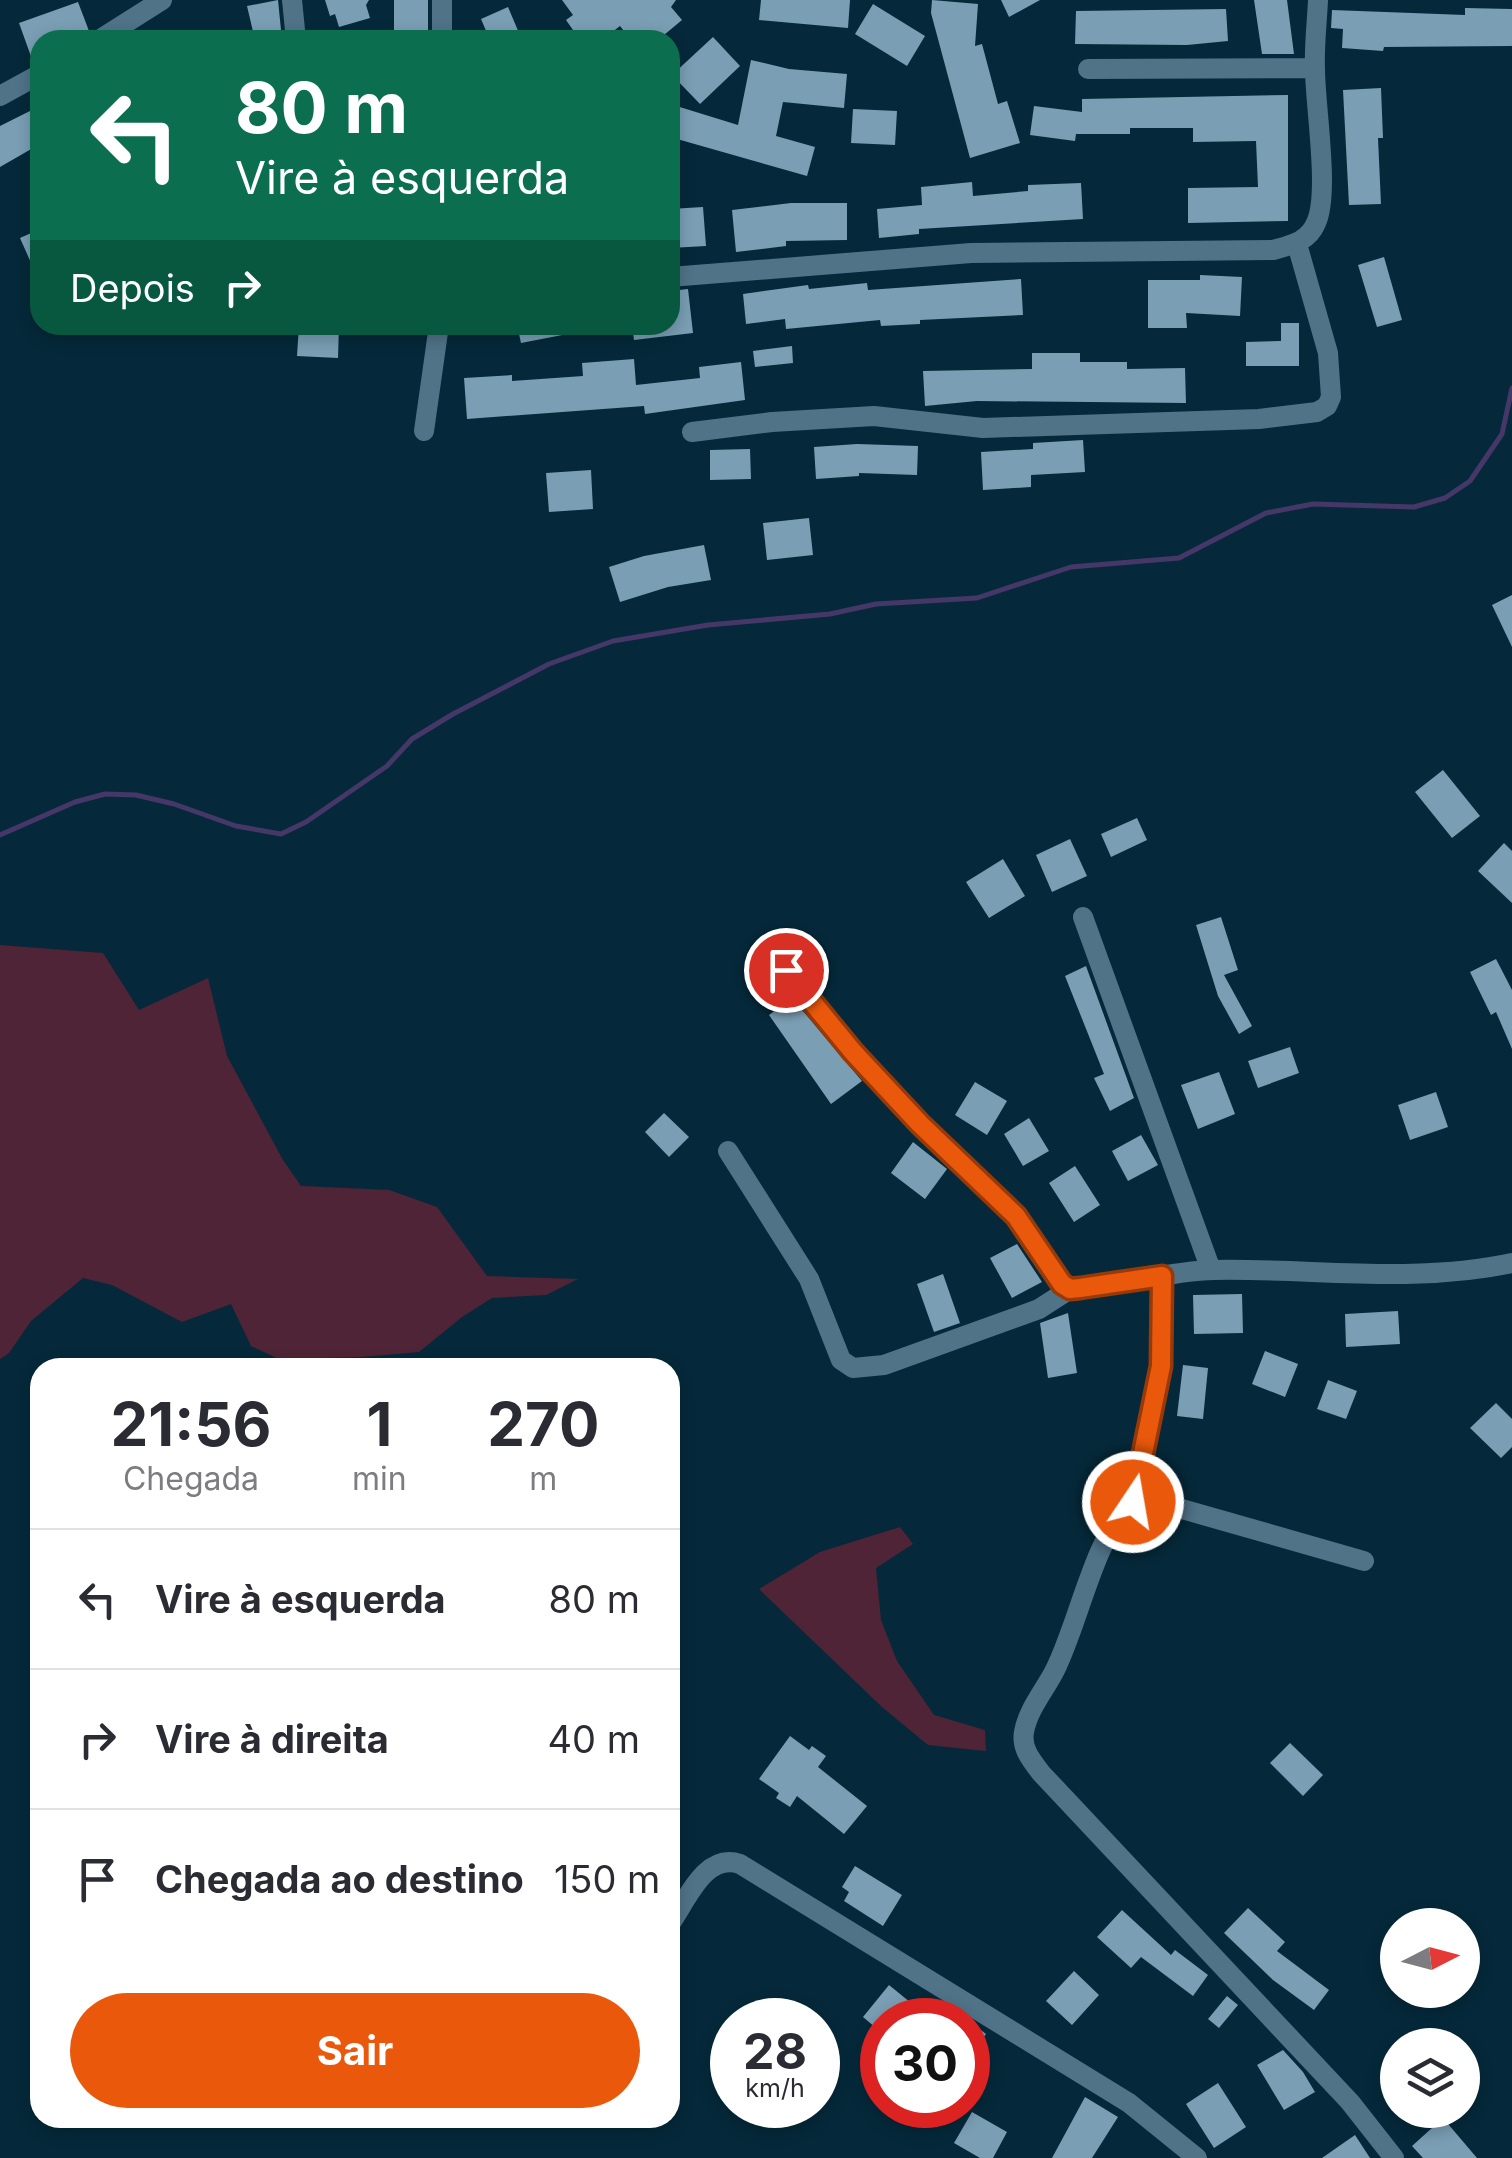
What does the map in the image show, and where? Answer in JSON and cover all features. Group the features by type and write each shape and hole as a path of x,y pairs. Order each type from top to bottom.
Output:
{"street":[{"path":"115,30 162,0"},
{"path":"292,0 295,30"},
{"path":"442,0 442,30"},
{"path":"680,275 970,253 1273,250 1297,244 1318,219 1321,196 1314,68 1318,0"},
{"path":"1088,69 1314,68"},
{"path":"0,96 30,80"},
{"path":"692,432 841,417 902,417 983,428 1259,419 1318,412 1331,397 1328,353 1297,244"},
{"path":"424,431 438,335"},
{"path":"1082,917 1211,1270"},
{"path":"786,970 853,1052 920,1124 1016,1216 1052,1273 1070,1289"},
{"path":"728,1151 809,1280 840,1360 853,1368 901,1359 1038,1309 1070,1289 1211,1270 1351,1274 1451,1271 1512,1263"},
{"path":"1162,1276 1161,1366 1133,1502 1105,1543 1069,1638 1028,1717 1024,1749 1040,1773 1350,2102 1394,2158"},
{"path":"1133,1502 1154,1501 1364,1561"},
{"path":"680,1910 710,1866 730,1860 740,1864 1129,2103 1197,2158"}],"shaded area":[{"path":"0,945 103,953 139,1010 208,978 227,1056 301,1186 389,1190 437,1207 487,1276 578,1279 546,1295 492,1298 419,1352 277,1358 251,1346 231,1304 182,1322 112,1285 83,1278 31,1321 9,1353 0,1359"},
{"path":"900,1527 913,1544 876,1568 881,1620 897,1661 934,1715 985,1730 986,1751 928,1745 882,1707 759,1589 820,1552"}],"building":[{"path":"278,0 281,30 253,30 247,6"},
{"path":"325,0 369,0 366,5 370,18 339,27"},
{"path":"394,0 428,0 428,30 394,30"},
{"path":"562,0 676,0 671,7 682,20 670,30 623,30 620,26 615,30 573,30 566,20 573,15"},
{"path":"761,0 850,0 848,28 759,20"},
{"path":"932,0 978,4 975,46 982,44 998,104 1007,101 1020,143 970,158 931,13"},
{"path":"1001,0 1040,0 1009,17"},
{"path":"1254,0 1287,0 1294,54 1262,54"},
{"path":"78,2 89,30 30,30 30,54 19,23"},
{"path":"873,4 925,36 907,66 855,34"},
{"path":"508,7 518,30 486,30 481,19"},
{"path":"1465,8 1512,9 1512,46 1384,47 1383,51 1342,48 1343,29 1331,28 1332,10 1465,15"},
{"path":"1226,9 1228,41 1187,45 1075,44 1076,11"},
{"path":"713,37 740,66 700,104 680,83 680,68"},
{"path":"751,60 789,69 847,74 844,108 783,102 776,136 815,147 807,176 680,140 680,107 738,125"},
{"path":"1381,88 1381,204 1349,205 1343,90"},
{"path":"1288,95 1288,221 1188,223 1188,188 1258,187 1256,141 1193,142 1193,128 1130,128 1130,134 1076,134 1075,141 1030,135 1034,106 1082,112 1082,99"},
{"path":"853,109 897,111 895,145 851,143"},
{"path":"30,111 30,150 0,167 0,126"},
{"path":"972,182 973,196 1028,191 1028,185 1081,183 1083,219 919,229 919,234 879,238 877,209 922,205 921,187"},
{"path":"791,203 847,203 847,240 786,241 786,246 736,252 732,210"},
{"path":"703,207 706,246 680,247 680,208"},
{"path":"30,234 30,260 20,238"},
{"path":"1384,257 1402,320 1377,327 1358,265"},
{"path":"1200,275 1242,277 1240,316 1186,313 1187,328 1148,328 1148,280 1200,280"},
{"path":"1021,279 1023,315 881,326 880,320 786,329 785,319 746,324 743,294 808,285 809,289 867,283 868,290"},
{"path":"688,289 693,333 680,335 680,290"},
{"path":"1281,323 1299,323 1299,366 1246,366 1246,342 1281,341"},
{"path":"298,335 339,335 338,358 297,356"},
{"path":"519,335 562,335 521,343"},
{"path":"633,335 676,335 634,340"},
{"path":"792,346 793,363 755,367 753,351"},
{"path":"1032,353 1080,353 1080,362 1127,362 1127,369 1185,368 1186,403 977,401 925,406 923,371 1032,369"},
{"path":"634,359 636,385 700,378 699,367 741,362 745,400 645,414 644,406 467,419 464,378 512,375 512,381 583,376 582,363"},
{"path":"1083,440 1085,472 1031,475 1031,487 983,490 981,452 1033,449 1033,443"},
{"path":"918,446 917,475 859,473 816,479 814,447"},
{"path":"750,449 751,479 710,480 710,450"},
{"path":"591,470 593,509 549,512 546,473"},
{"path":"809,518 813,555 767,560 763,523"},
{"path":"704,545 711,580 668,587 620,602 609,567"},
{"path":"1512,595 1512,647 1492,605"},
{"path":"1443,770 1480,816 1452,838 1415,792"},
{"path":"1137,818 1147,840 1111,857 1101,834"},
{"path":"1070,839 1087,876 1052,892 1036,855"},
{"path":"1504,843 1512,851 1512,903 1478,871"},
{"path":"1003,859 1025,896 989,918 966,882"},
{"path":"1221,917 1238,970 1224,975 1252,1026 1239,1034 1218,996 1196,925"},
{"path":"1496,959 1512,990 1512,1049 1496,1012 1491,1015 1470,972"},
{"path":"1086,966 1134,1098 1110,1111 1094,1078 1104,1074 1065,976"},
{"path":"792,998 862,1081 831,1104 769,1015"},
{"path":"1290,1047 1299,1073 1258,1088 1248,1061"},
{"path":"1219,1072 1235,1114 1198,1129 1181,1085"},
{"path":"975,1082 1007,1101 987,1135 955,1115"},
{"path":"1436,1092 1448,1127 1410,1140 1398,1105"},
{"path":"664,1113 689,1137 669,1157 645,1132"},
{"path":"1029,1118 1049,1151 1023,1166 1004,1134"},
{"path":"1141,1135 1158,1165 1128,1181 1112,1151"},
{"path":"913,1142 947,1169 925,1199 891,1173"},
{"path":"1075,1166 1100,1205 1074,1222 1049,1183"},
{"path":"1017,1244 1042,1282 1012,1298 990,1258"},
{"path":"943,1274 960,1323 934,1332 917,1284"},
{"path":"1242,1294 1243,1333 1194,1334 1193,1295"},
{"path":"1398,1311 1400,1344 1346,1347 1345,1314"},
{"path":"1068,1313 1077,1373 1048,1378 1040,1323"},
{"path":"1265,1351 1298,1364 1285,1397 1252,1384"},
{"path":"1183,1365 1208,1368 1203,1419 1177,1416"},
{"path":"1328,1380 1357,1391 1346,1419 1317,1409"},
{"path":"1496,1403 1512,1419 1512,1447 1501,1458 1470,1428"},
{"path":"790,1736 809,1750 812,1746 826,1756 818,1767 867,1806 844,1834 797,1796 790,1807 776,1798 779,1793 759,1779"},
{"path":"1290,1743 1323,1775 1303,1796 1270,1763"},
{"path":"855,1866 902,1895 883,1926 844,1901 849,1892 842,1887"},
{"path":"1248,1908 1285,1942 1277,1951 1329,1990 1314,2010 1273,1980 1224,1933"},
{"path":"1122,1910 1171,1955 1175,1950 1208,1975 1193,1996 1141,1957 1131,1968 1097,1937"},
{"path":"1074,1971 1099,1995 1072,2025 1046,2001"},
{"path":"889,1985 905,1998 878,1998"},
{"path":"1227,1996 1238,2005 1219,2028 1208,2019"},
{"path":"1283,2050 1315,2092 1284,2110 1257,2065"},
{"path":"1218,2083 1246,2127 1214,2148 1186,2104"},
{"path":"1085,2097 1118,2117 1092,2158 1052,2158"},
{"path":"990,2122 1007,2132 993,2158 980,2158 954,2143 963,2128 990,2128"},
{"path":"1432,2128 1452,2128 1477,2158 1423,2158 1412,2146"},
{"path":"1355,2135 1370,2158 1322,2158"}],"waterway":[{"path":"0,835 75,802 105,794 136,795 236,826 281,834 306,822 387,766 412,739 453,714 549,664 613,641 708,625 830,614 876,604 977,598 1071,567 1179,558 1266,513 1313,504 1414,507 1445,498 1470,481 1502,434 1512,388"}],"route":[{"path":"786,970 853,1052 920,1124 1016,1216 1062,1284 1070,1289 1162,1276 1161,1366 1133,1502"}]}
